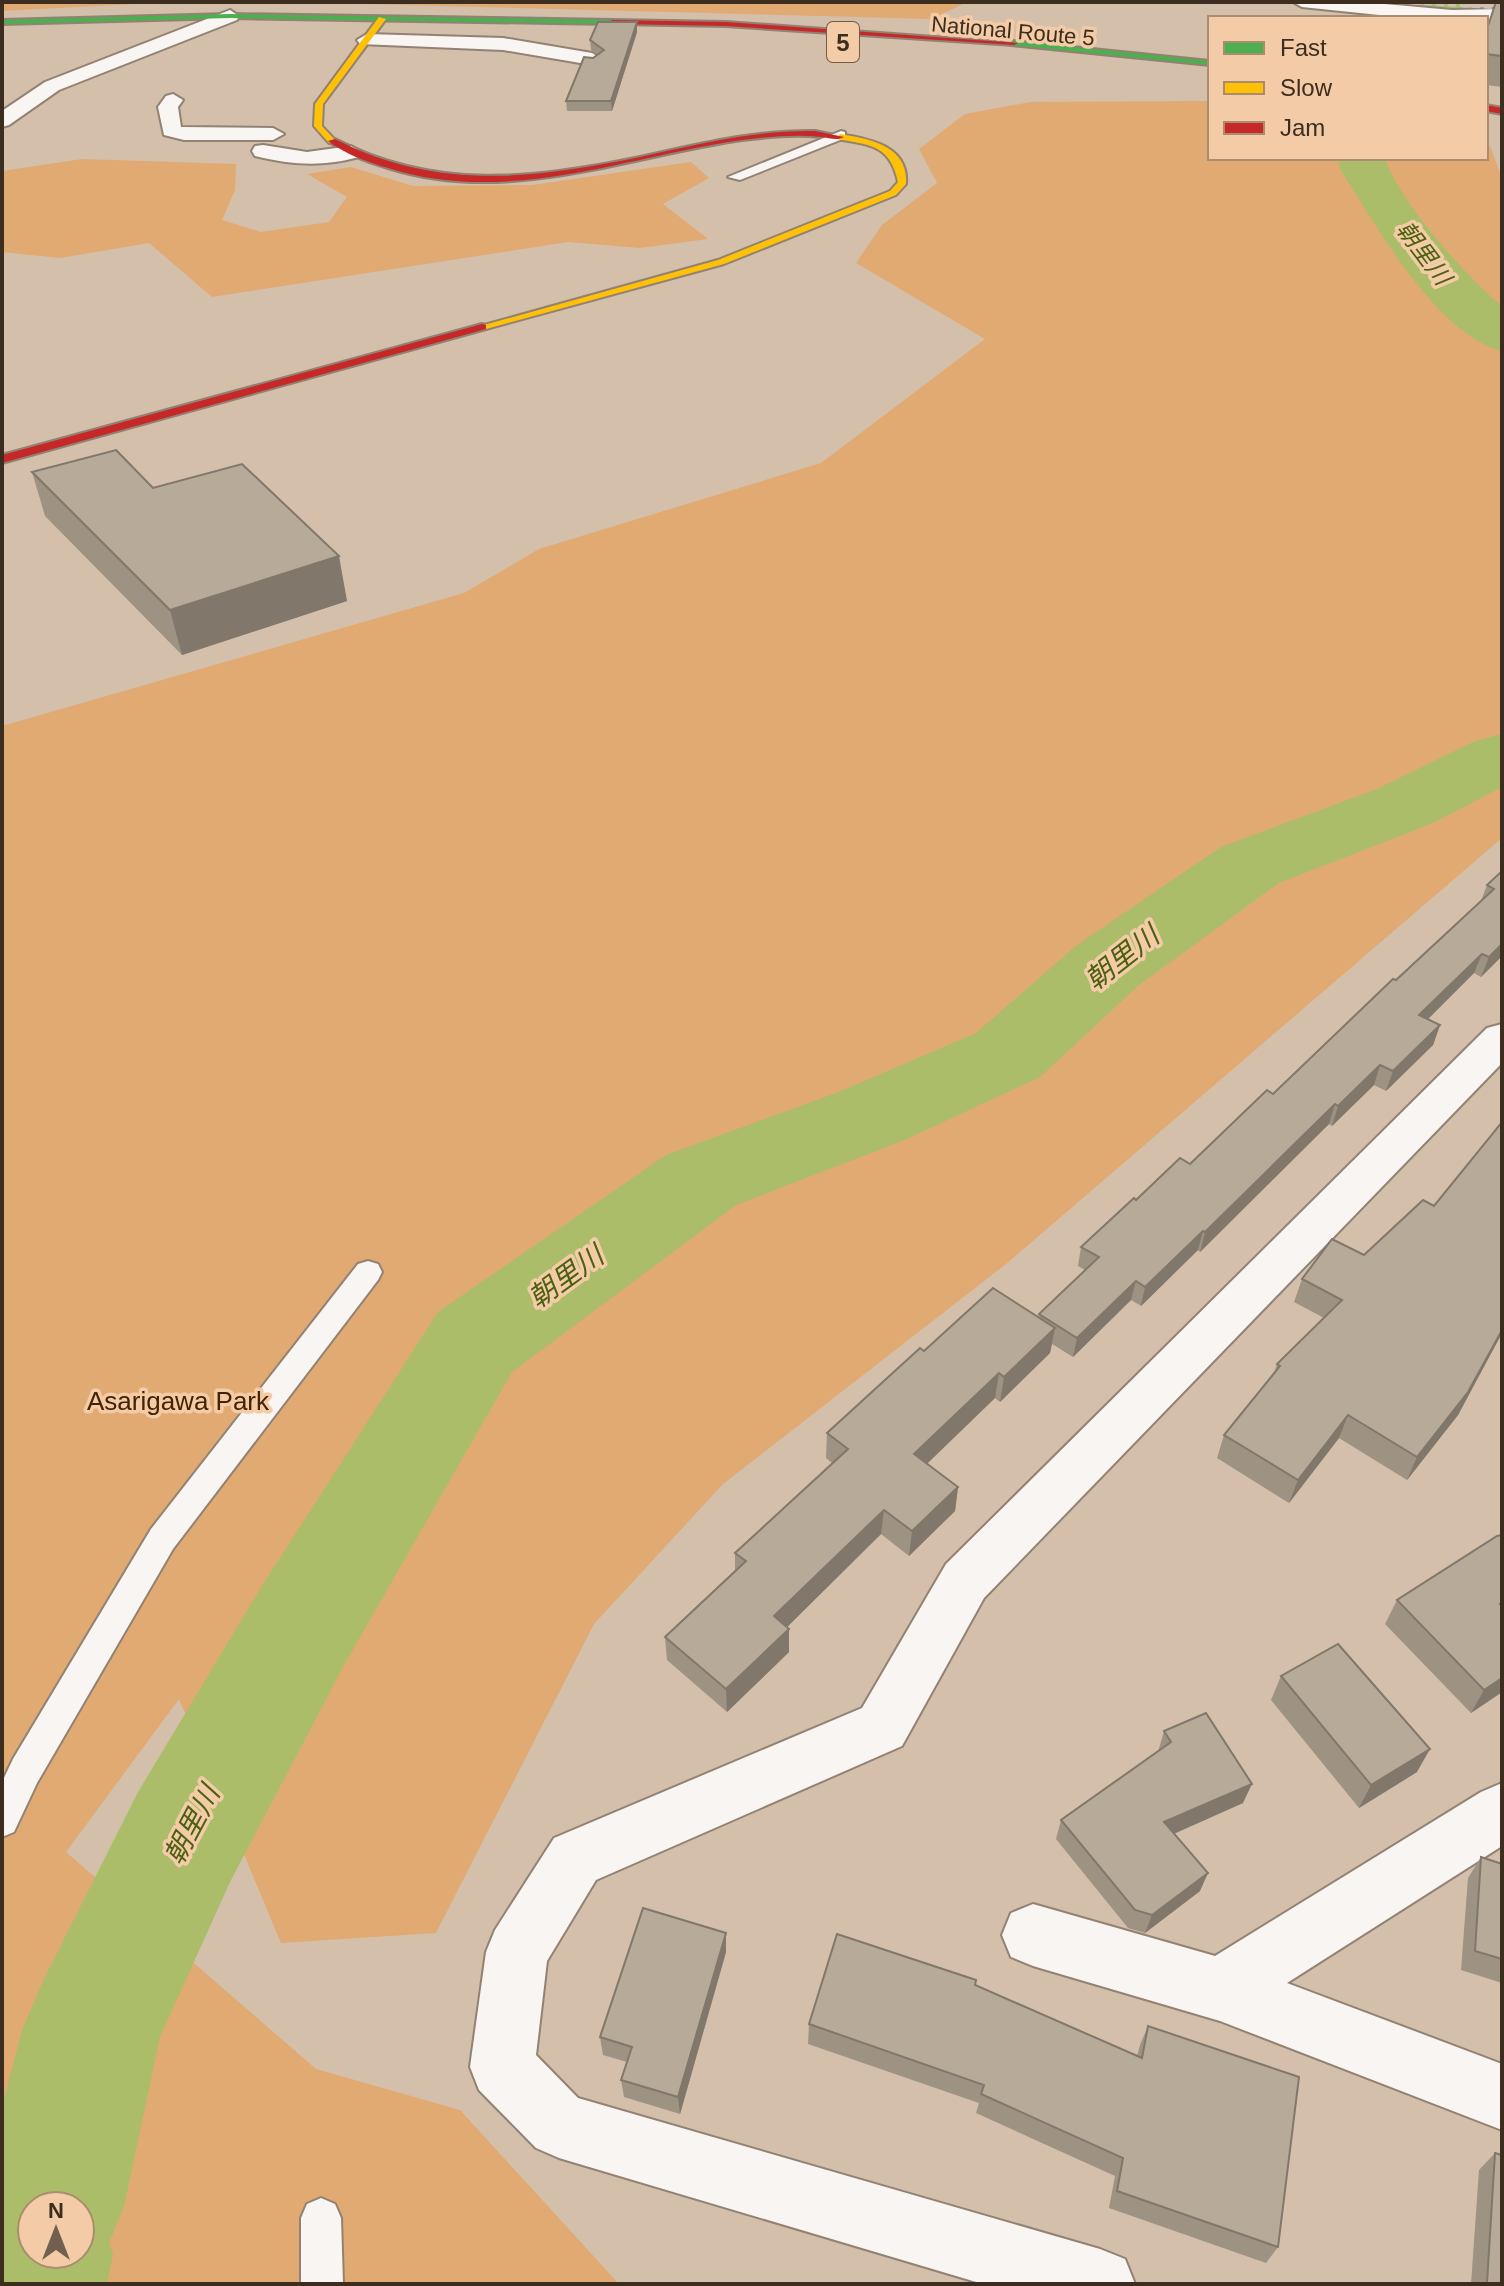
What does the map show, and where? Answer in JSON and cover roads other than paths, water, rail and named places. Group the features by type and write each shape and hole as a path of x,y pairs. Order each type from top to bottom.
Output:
{"main road":[{"name":"5","path":"2,22 230,16 382,19"},
{"name":"National Route 5","path":"382,19 475,21 1107,57 1208,78"},
{"path":"4,456 721,262 893,193 903,182 900,163 886,149 841,135 766,133 604,168 513,176 443,175 406,169 351,152 329,140 316,127 314,117 319,104 382,19"},
{"name":"5","path":"1107,57 1208,63"}],"street":[{"path":"1302,2 1356,5 1384,11 1502,15"},
{"path":"2,121 52,86 230,16"},
{"path":"367,40 503,44 592,59"},
{"path":"173,100 168,107 171,131 184,134 271,135 292,158 329,160 351,152"},
{"path":"2,101 28,103"},
{"path":"261,175 254,165 271,135"},
{"path":"1100,2284 559,2125 502,2067 517,1952 575,1859 882,1727 965,1581 1496,1053"},
{"path":"1220,1989 1502,1812"},
{"path":"1033,1935 1220,1989 1502,2097"}],"lane":[{"path":"735,177 841,135"},
{"path":"2,1820 25,1771 162,1539 368,1272"},
{"path":"321,2218 322,2284"}],"waterway":[{"name":"朝里川","path":"1429,16 1442,10 1446,2"},
{"name":"朝里川","path":"1362,160 1364,169 1407,234 1456,296 1502,334"},
{"name":"朝里川","path":"54,2190 92,2030 184,1837 302,1627 475,1342 701,1180 869,1117 1008,1055 1108,965 1250,865 1405,806 1502,757"},
{"name":"朝里川","path":"31,2284 34,2270"}],"railway":[{"path":"1400,2 1502,8"}],"park label":[{"name":"Asarigawa Park","path":"178,1401"}]}
